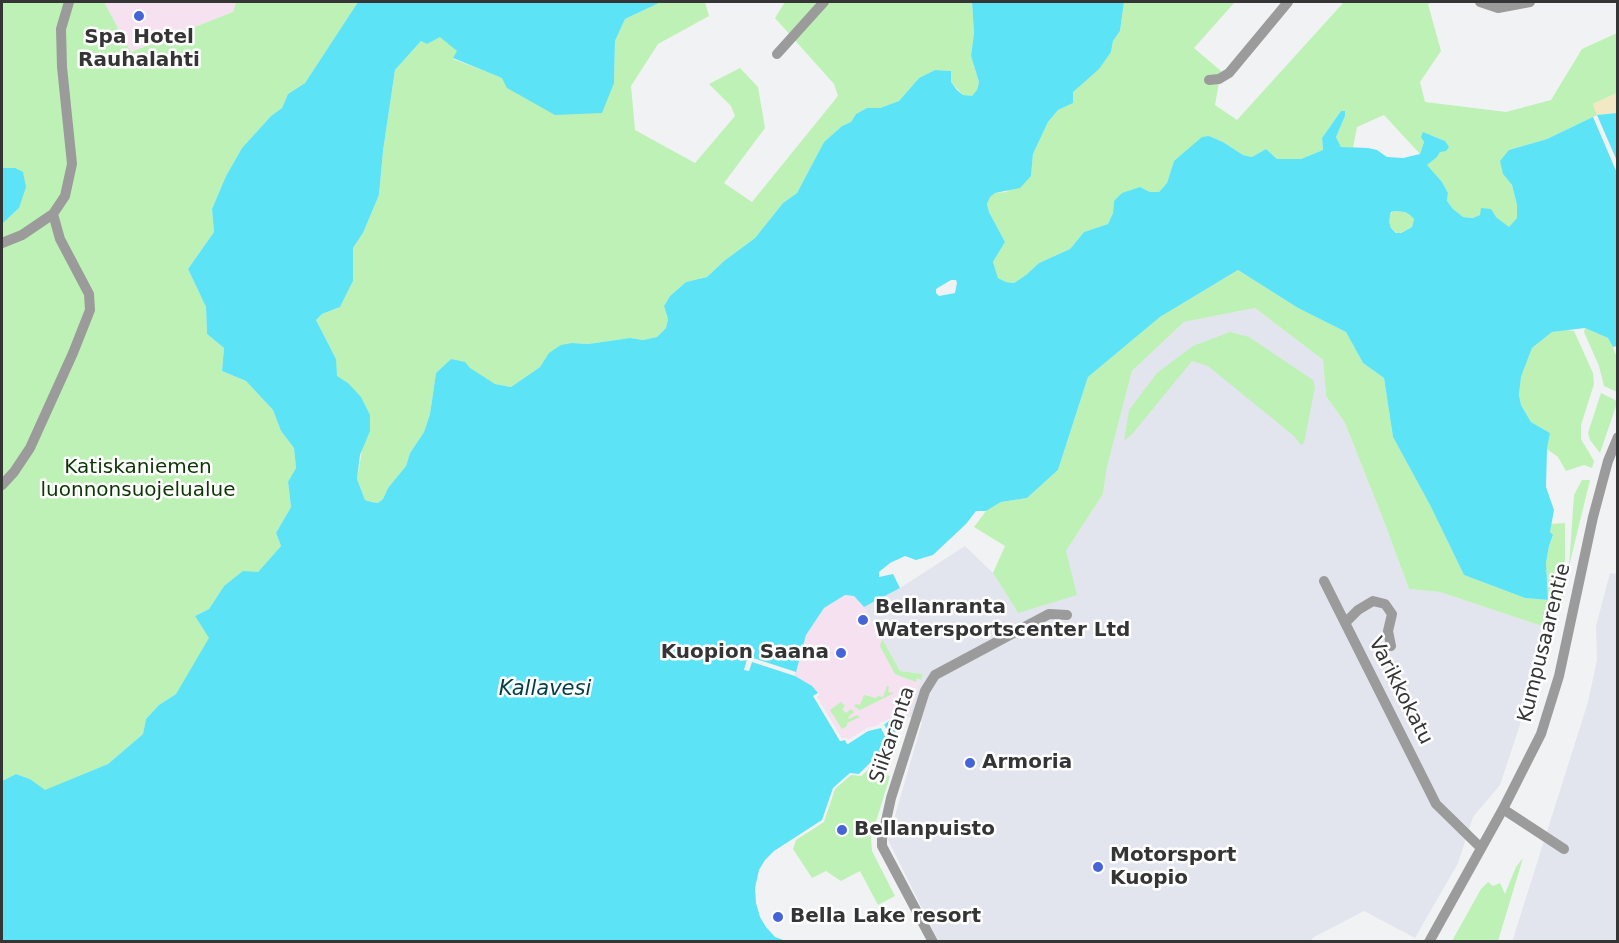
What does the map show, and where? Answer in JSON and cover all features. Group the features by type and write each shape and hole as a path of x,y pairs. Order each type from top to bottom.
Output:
{"street":[{"path":"2,243 22,235 53,214 65,196 72,164 62,67 61,29 69,2"},
{"path":"777,54 824,2"},
{"path":"1209,80 1219,79 1229,73 1288,2"},
{"path":"1480,2 1498,8 1530,2"},
{"path":"2,485 30,448 90,310 89,294 60,239 53,214"},
{"name":"Kumpusaarentie","path":"1429,942 1503,809 1541,734 1552,703 1569,633 1593,517 1617,437"},
{"path":"1324,581 1345,623"},
{"name":"Varikkokatu","path":"1391,646 1389,631 1392,614 1385,604 1373,601 1358,610 1345,623 1436,804 1480,847"},
{"name":"Siikaranta","path":"933,942 882,846 891,798 925,691 935,675 1049,614 1067,615"},
{"path":"1503,809 1564,849"}],"shaded area":[{"path":"104,2 236,2 233,12 131,52"},
{"path":"1255,308 1323,360 1326,396 1345,423 1409,589 1440,592 1548,628 1533,685 1500,785 1473,817 1458,863 1415,938 1364,911 1310,941 939,942 888,840 922,722 909,717 923,674 900,671 864,607 900,588 965,546 993,573 1018,613 1066,551 1103,494 1107,467 1132,371 1184,322"},
{"path":"1610,573 1617,574 1617,941 1512,942 1588,702 1597,660 1596,626"},
{"path":"845,595 854,596 864,607 900,671 923,674 909,717 892,717 847,744 840,741 795,676 806,635 824,608"}],"green space":[{"name":"Katiskaniemen luonnonsuojelualue","path":"2,2 104,2 131,52 233,12 236,2 358,2 305,83 288,94 282,108 271,116 242,148 226,176 212,209 214,232 188,269 206,307 207,334 224,348 222,371 246,381 273,410 281,431 294,448 296,468 288,483 291,507 276,533 281,546 258,572 224,586 209,609 195,616 210,638 176,694 159,705 146,719 143,734 108,764 45,791 30,779 16,774 2,781 2,224 19,208 15,168 2,168"},
{"path":"661,2 705,2 709,16 658,44 631,86 635,130 695,163 735,116 731,106 709,84 740,68 758,87 765,128 724,183 752,202 838,96 834,84 775,18 785,2 972,2 974,33 971,56 979,82 977,90 972,97 963,95 951,82 951,71 935,70 919,78 899,101 880,108 867,108 856,114 851,122 842,126 824,142 797,193 783,203 755,238 707,277 686,282 670,296 664,306 668,319 666,328 657,337 588,344 572,343 549,354 540,367 511,387 495,384 451,359 436,373 430,414 424,432 410,453 406,466 388,488 383,499 378,503 365,500 357,479 363,445 348,383 336,376 336,359 316,320 322,314 340,307 353,281 353,248 363,233 379,195 395,70 421,41 427,44 440,36 458,51 453,59 503,78 614,83 615,41 625,19"},
{"path":"1124,2 1235,2 1194,48 1221,71 1215,105 1237,120 1344,2 1433,2 1428,4 1441,51 1420,82 1425,102 1506,112 1551,100 1582,49 1617,33 1617,93 1593,104 1597,115 1547,139 1509,150 1503,174 1512,185 1517,205 1517,218 1509,228 1496,217 1480,215 1474,218 1463,217 1447,201 1448,193 1442,182 1426,165 1437,157 1445,141 1431,135 1424,142 1420,154 1384,115 1357,127 1353,148 1341,147 1336,137 1345,116 1341,111 1322,138 1323,150 1301,159 1277,159 1266,149 1252,157 1243,155 1209,136 1174,161 1167,183 1159,192 1150,192 1140,187 1114,201 1113,213 1108,224 1084,232 1070,249 1039,263 1014,283 1006,282 998,278 993,262 1005,242 989,212 987,204 990,196 1006,192 1031,176 1033,154 1048,122 1058,110 1072,103 1073,92 1111,52 1113,41 1120,31"},
{"path":"1392,212 1410,215 1414,219 1412,227 1400,233 1391,228 1388,222"},
{"path":"1238,270 1298,308 1346,332 1363,363 1384,378 1393,437 1464,575 1525,598 1548,600 1546,563 1553,536 1550,532 1551,524 1565,523 1565,590 1561,610 1548,611 1548,628 1440,592 1409,589 1345,423 1326,396 1323,360 1255,308 1184,322 1132,371 1107,467 1103,494 1066,551 1077,595 1018,613 993,573 1005,546 974,527 986,511 1001,502 1027,498 1058,470 1088,377 1160,317"},
{"path":"1585,328 1608,338 1613,347 1618,361 1617,392 1604,386 1599,366 1584,332"},
{"path":"1574,331 1593,373 1594,384 1581,425 1581,439 1594,461 1592,468 1584,465 1566,471 1558,457 1547,449 1550,433 1531,422 1521,405 1519,395 1521,377 1532,348 1552,332"},
{"path":"1230,332 1249,337 1313,380 1315,387 1304,443 1301,445 1294,436 1208,366 1192,361 1124,441 1129,410 1157,373 1193,346"},
{"path":"1601,393 1617,403 1600,453 1590,440 1588,433"},
{"path":"1582,480 1590,480 1569,566 1574,495"},
{"path":"882,639 900,671 923,674 921,680 917,678 916,682 895,674 880,646"},
{"path":"887,686 889,687 888,692 894,693 860,710 854,706 860,705 864,695 883,697"},
{"path":"841,702 845,706 842,709 846,713 851,709 854,712 848,717 849,719 857,715 860,717 847,723 847,726 842,729 830,710"},
{"name":"Bellanpuisto","path":"869,769 890,776 871,838 872,851 895,896 878,905 860,871 841,881 826,871 812,878 793,849 796,840 824,822 835,789 851,775 861,776"},
{"path":"1523,858 1498,941 1452,941 1481,889 1488,882 1493,886 1500,883 1505,894 1516,867"}],"sand":[{"path":"1617,93 1617,113 1597,115 1593,104"}],"water":[{"name":"Kallavesi","path":"358,2 661,2 625,19 615,41 614,83 602,113 555,115 507,88 502,78 453,58 457,51 440,37 427,44 421,41 395,70 379,195 363,233 353,248 353,281 340,307 322,314 316,320 336,359 337,376 348,383 361,397 370,415 370,431 360,455 357,479 365,500 378,503 406,466 410,453 424,432 430,414 436,373 451,359 465,362 470,368 495,384 511,387 540,367 549,353 561,345 630,338 643,340 657,337 666,328 668,319 664,306 670,296 686,282 707,277 755,238 783,203 797,193 824,142 842,126 851,122 856,114 867,108 880,108 899,101 919,78 935,70 951,71 951,82 957,90 963,95 972,96 979,82 971,56 974,33 972,2 1124,2 1120,31 1113,41 1111,52 1099,69 1073,92 1073,103 1058,110 1048,122 1033,154 1031,176 1020,188 995,193 987,204 1005,242 993,262 998,278 1006,282 1014,283 1039,263 1070,249 1084,232 1108,224 1113,213 1114,201 1122,193 1140,187 1150,192 1159,192 1167,183 1174,161 1202,137 1209,136 1243,155 1252,157 1266,149 1277,159 1301,159 1323,150 1322,138 1341,111 1345,111 1336,137 1341,147 1368,148 1377,150 1387,157 1403,158 1420,154 1424,142 1421,137 1423,132 1445,141 1449,147 1446,151 1440,152 1427,165 1442,182 1448,193 1447,201 1453,209 1463,217 1473,218 1480,215 1481,208 1491,209 1496,217 1509,227 1517,218 1517,205 1512,185 1503,174 1500,161 1509,150 1547,139 1597,115 1617,113 1617,346 1613,347 1608,338 1585,328 1552,332 1532,348 1521,377 1519,395 1521,405 1531,422 1550,433 1547,449 1546,487 1554,510 1550,532 1553,535 1546,563 1548,600 1525,598 1464,575 1393,437 1384,378 1363,363 1346,332 1298,308 1238,270 1160,317 1088,377 1058,470 1027,498 1001,502 986,511 976,511 966,524 933,555 916,560 905,556 890,563 879,572 879,577 893,574 900,588 864,607 854,596 845,595 824,608 806,635 795,676 812,686 818,693 814,696 840,741 845,740 848,744 890,720 896,731 893,741 859,774 850,773 833,788 822,820 774,851 759,870 755,888 760,917 775,937 786,941 2,942 2,781 16,774 30,779 45,790 108,764 143,734 146,719 159,705 176,694 209,638 195,616 209,609 224,586 243,571 258,572 281,546 276,533 291,507 288,482 296,468 294,448 281,431 273,410 246,381 222,371 224,348 207,334 206,307 188,269 214,232 212,209 226,176 242,148 271,116 282,108 288,94 305,83","holes":["1391,212 1410,215 1414,219 1412,227 1396,233 1389,222","951,280 956,280 957,283 955,293 939,296 936,289"]},
{"path":"2,168 15,168 23,172 26,187 19,208 2,224"}],"pier":[{"path":"1597,115 1617,161 1617,173 1593,117"},
{"path":"750,648 755,650 753,658 796,672 795,676 752,662 749,671 744,670"},
{"path":"818,693 820,695 817,697 842,738 848,740 867,728 879,725 882,721 895,744 861,776 859,774 889,745 881,728 868,731 847,744 845,740 840,741 813,696"}],"place":[{"name":"Spa Hotel Rauhalahti","path":"139,16"},
{"name":"Bellanranta Watersportscenter Ltd","path":"863,620"},
{"name":"Kuopion Saana","path":"841,653"},
{"name":"Armoria","path":"970,763"},
{"name":"Bellanpuisto","path":"842,830"},
{"name":"Motorsport Kuopio","path":"1098,867"},
{"name":"Bella Lake resort","path":"778,917"}]}
